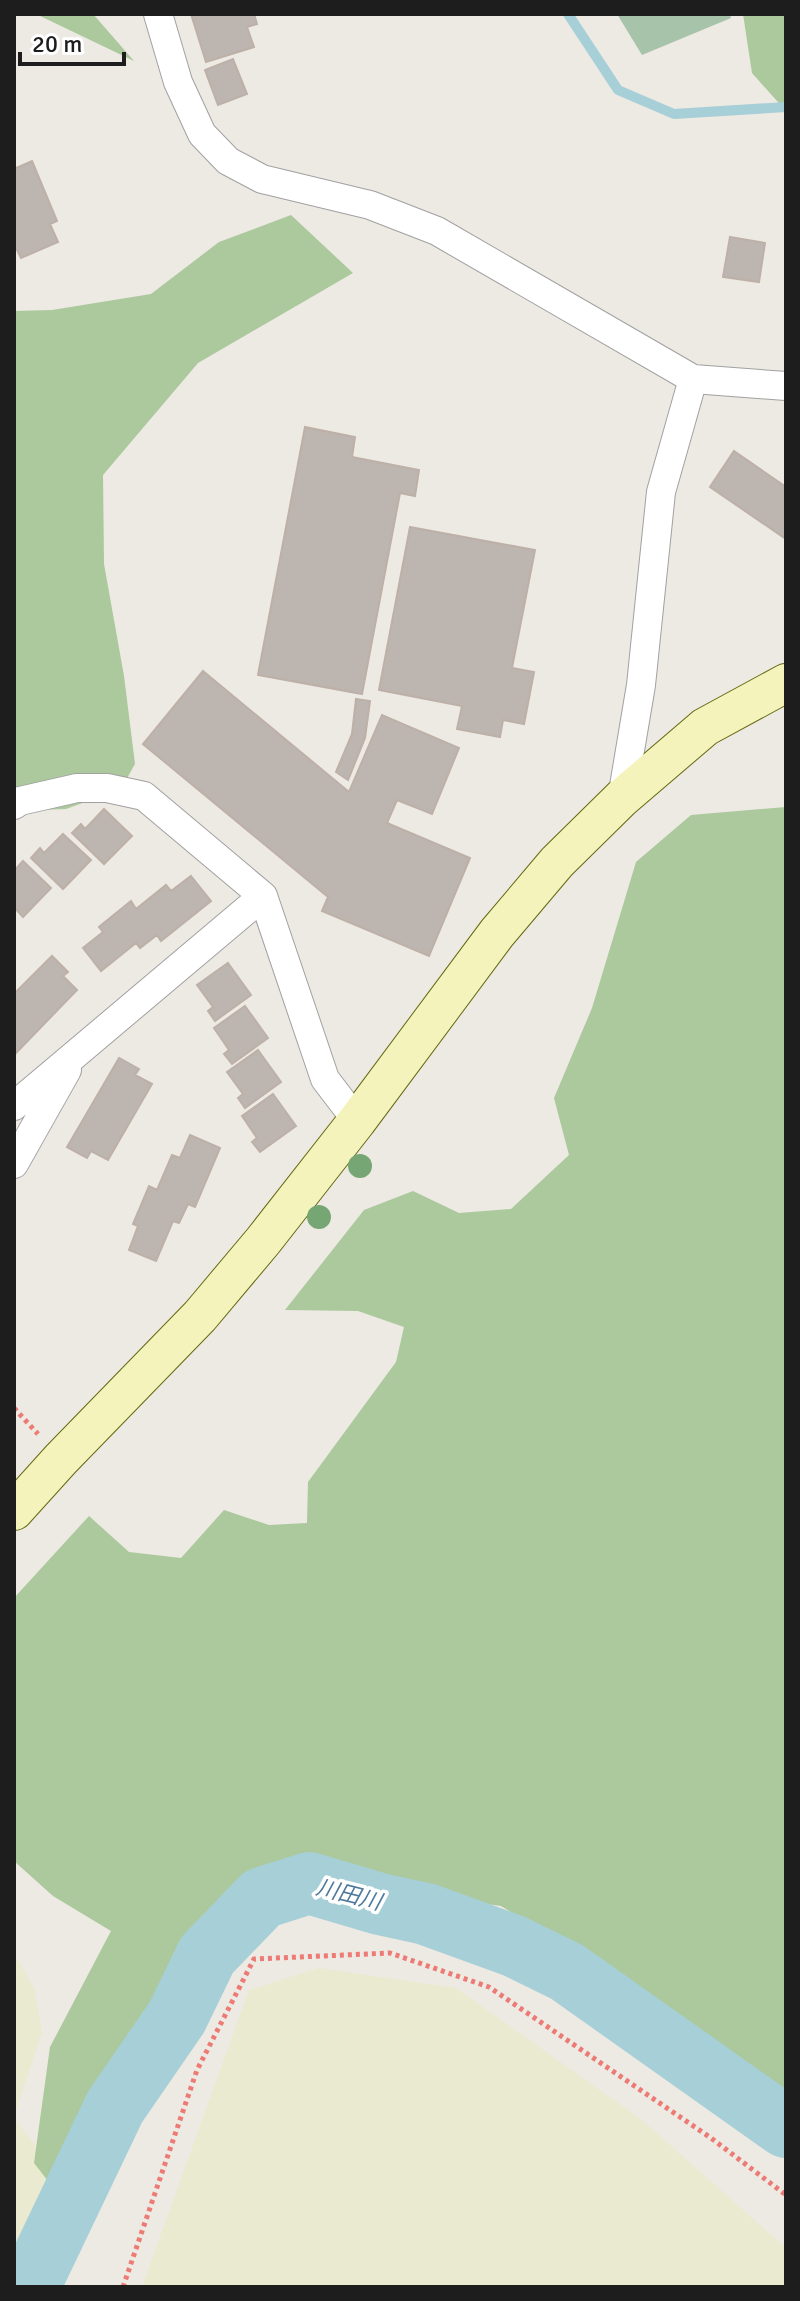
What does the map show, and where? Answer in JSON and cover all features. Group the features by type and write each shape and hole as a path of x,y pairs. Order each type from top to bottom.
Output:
{"street":[{"path":"158,14 178,82 202,134 228,161 262,179 370,205 437,231 693,379 786,386"},
{"path":"622,798 641,685 661,492 693,379"},
{"path":"14,1511 200,1316 263,1241 497,933 557,862 622,798 705,727 786,683"},
{"path":"14,805 77,788 107,788 144,796 263,896 325,1079 357,1121"},
{"path":"14,1106 263,896"},
{"path":"14,1164 75,1056"}],"path":[{"path":"123,2287 197,2070 254,1959 390,1953 489,1987 711,2138 786,2195"}],"green space":[{"path":"36,14 93,14 134,61"},
{"path":"617,14 730,14 731,18 642,55"},
{"path":"743,14 786,14 786,111 752,73"},
{"path":"291,215 353,273 198,363 103,475 104,564 124,676 135,764 121,789 66,809 39,810 14,816 14,311 52,310 151,294 219,242"},
{"path":"786,807 786,2155 636,1989 501,1906 346,1885 246,1911 186,1956 86,2230 34,2163 50,2047 111,1931 53,1896 14,1861 14,1598 89,1516 129,1552 181,1558 224,1510 269,1525 307,1523 308,1482 396,1362 404,1327 358,1311 285,1310 364,1210 413,1191 459,1213 511,1209 569,1155 554,1098 592,1008 636,862 691,815"},
{"path":"14,1959 18,1960 34,1988 42,2032 14,2116"},
{"path":"319,1968 456,1988 642,2120 786,2248 786,2287 142,2287 249,1990"},
{"path":"14,2118 62,2180 14,2281"}],"building":[{"path":"191,14 254,14 257,24 247,27 254,47 206,62"},
{"path":"233,59 247,94 218,105 205,70"},
{"path":"32,161 57,221 50,224 58,242 21,258 14,244 14,169"},
{"path":"730,237 765,243 759,282 723,277"},
{"path":"305,427 355,437 352,457 419,470 415,496 400,493 362,694 258,675"},
{"path":"734,451 786,487 786,539 710,487"},
{"path":"410,527 535,550 512,668 534,672 524,724 503,720 500,737 457,729 462,706 379,690"},
{"path":"203,671 349,792 382,715 459,748 432,814 397,800 387,823 470,858 429,956 322,911 328,897 143,744"},
{"path":"356,699 370,701 365,738 348,780 336,772 352,734"},
{"path":"104,809 132,836 104,864 72,833 81,824 85,829"},
{"path":"63,834 91,860 63,889 31,858 40,848 44,853"},
{"path":"23,861 51,888 23,917 14,907 14,871"},
{"path":"191,876 211,901 161,941 157,935 140,948 136,943 101,971 83,948 103,932 99,927 131,901 136,909 166,885 171,891"},
{"path":"52,956 68,972 63,976 77,990 16,1053 14,994"},
{"path":"228,963 251,995 215,1021 208,1011 213,1007 197,985"},
{"path":"245,1006 268,1038 232,1064 224,1054 229,1050 214,1028"},
{"path":"258,1050 281,1082 245,1108 238,1098 243,1094 227,1072"},
{"path":"119,1058 139,1069 135,1075 152,1084 108,1160 91,1151 87,1158 67,1147"},
{"path":"273,1094 296,1126 260,1152 252,1142 257,1138 242,1116"},
{"path":"190,1135 220,1148 195,1207 188,1204 179,1223 173,1221 156,1261 129,1250 138,1226 133,1224 149,1186 157,1190 172,1155 180,1158"}],"waterway":[{"path":"568,14 618,90 674,114 786,107"},
{"name":"川田川","path":"29,2287 115,2107 177,2017 207,1955 262,1898 309,1883 426,1914 514,1946 567,1972 786,2127"}]}
